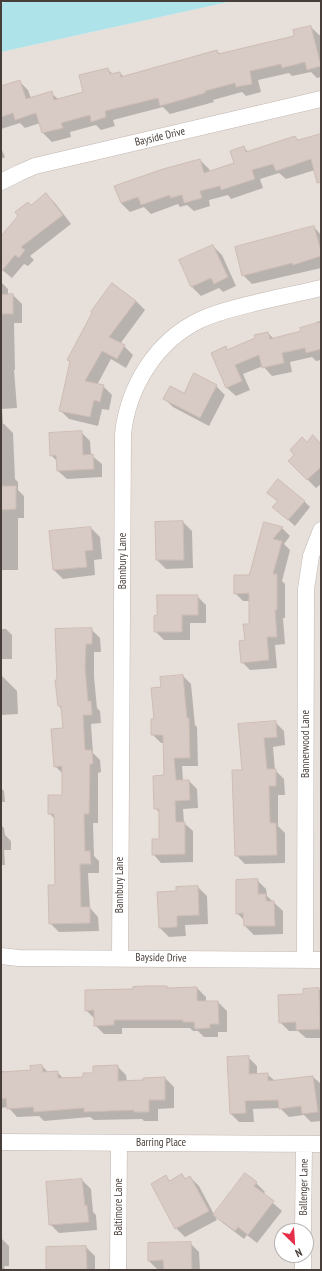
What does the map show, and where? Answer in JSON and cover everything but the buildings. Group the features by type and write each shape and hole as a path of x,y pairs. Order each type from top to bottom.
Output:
{"street":[{"name":"Bayside Drive","path":"1,182 35,166 321,99"},
{"name":"Bannbury Lane","path":"120,958 124,434 128,405 136,386 150,363 168,342 190,326 212,315 230,309 321,288"},
{"name":"Bannerwood Lane","path":"305,959 306,589 311,556 321,530"},
{"name":"Bayside Drive","path":"1,956 19,958 321,960"},
{"name":"Barring Place","path":"1,1142 321,1144"},
{"name":"Baltimore Lane","path":"118,1270 119,1143"},
{"name":"Ballenger Lane","path":"303,1223 304,1144"}],"shaded area":[{"path":"233,1 321,1 321,1270 1,1270 1,52"}],"water":[{"path":"10,1 233,1 1,52 1,3"}]}
